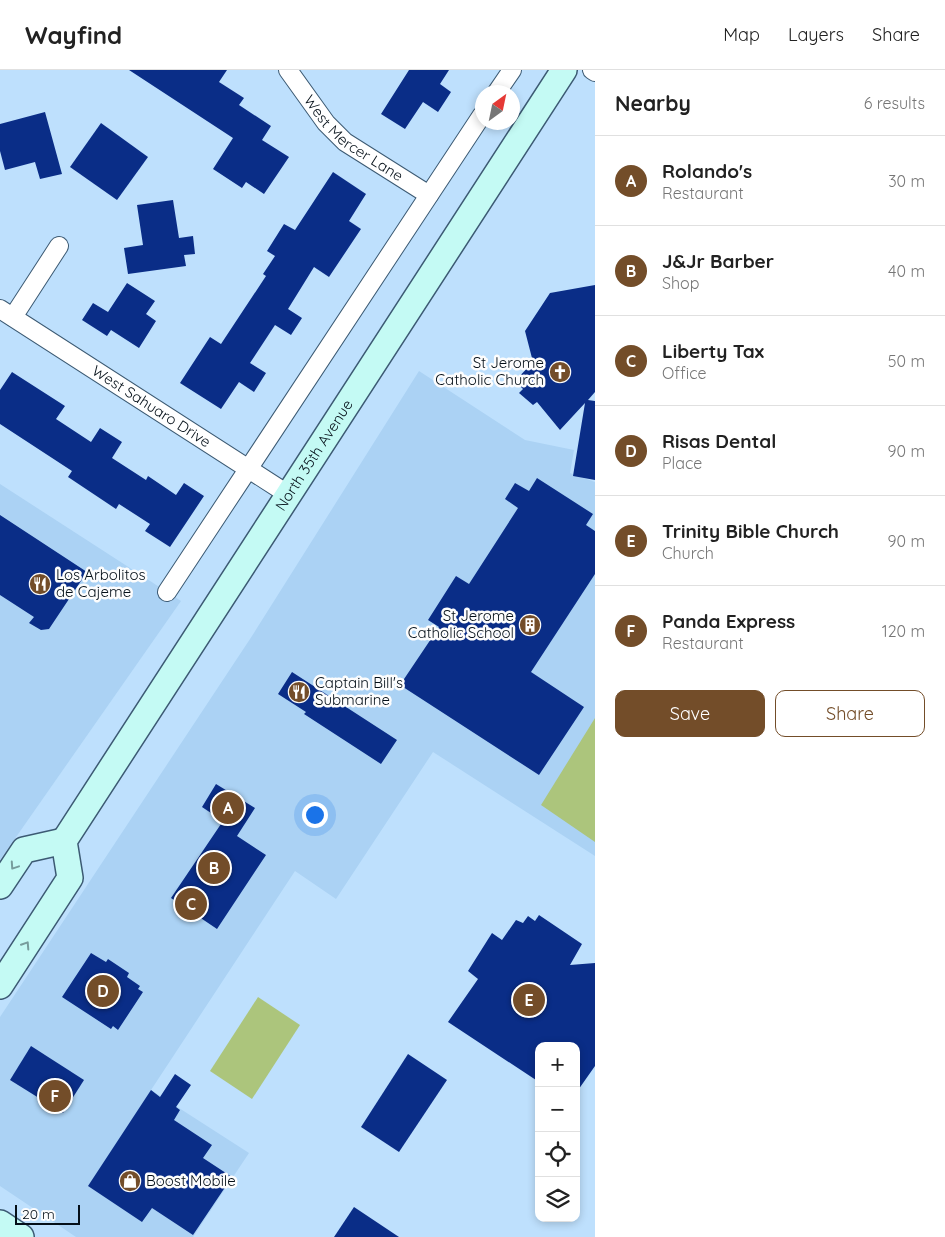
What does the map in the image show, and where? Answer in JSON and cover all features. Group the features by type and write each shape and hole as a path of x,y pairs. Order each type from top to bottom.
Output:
{"main road":[{"name":"North 35th Avenue","path":"64,841 564,70"},
{"path":"0,886 24,850 64,841 70,878 0,986"},
{"path":"0,1223 21,1237"}],"street":[{"name":"West Mercer Lane","path":"288,70 326,123 345,142 429,196"},
{"path":"502,85 512,70"},
{"path":"167,592 475,126"},
{"name":"West Sahuaro Drive","path":"59,246 7,313 289,494"}],"shaded area":[{"path":"419,371 525,440 574,450 570,473 595,482 595,856 433,752 336,899 295,871 151,1090 249,1153 193,1237 76,1237 0,1186 0,1017 252,636"},
{"path":"0,484 181,601 0,860"}],"green space":[{"path":"595,718 595,842 541,805"},
{"path":"258,997 300,1025 252,1099 210,1071"}],"building":[{"path":"129,70 227,70 219,82 244,98 239,105 271,126 262,140 289,157 264,194 246,182 242,188 213,169 233,138"},
{"path":"409,70 449,70 440,84 451,92 438,112 423,102 405,129 381,114"},
{"path":"45,112 62,174 40,179 35,162 5,170 0,151 0,124"},
{"path":"101,123 148,157 117,200 70,167"},
{"path":"333,172 366,194 349,221 361,229 329,277 314,267 288,309 302,318 291,335 275,325 250,363 266,373 254,392 239,382 221,409 180,383 210,337 221,344 266,276 263,274 275,256 267,251 284,224 295,230"},
{"path":"173,200 179,238 193,236 195,254 184,255 186,266 128,274 124,248 143,245 137,205"},
{"path":"127,283 155,301 146,314 156,321 139,348 111,330 107,336 82,320 93,303 108,312"},
{"name":"St Jerome Catholic Church","path":"595,285 595,392 588,400 595,401 595,480 573,476 585,403 560,430 537,402 533,405 519,393 523,389 515,381 533,362 525,331 550,293"},
{"path":"12,372 65,406 56,419 91,442 100,428 122,442 112,458 146,480 148,476 176,495 184,483 204,496 170,547 145,531 150,524 119,504 116,509 68,477 72,471 0,424 0,390"},
{"name":"St Jerome Catholic School","path":"537,478 593,514 586,525 595,531 595,574 531,672 584,707 539,775 400,685 439,627 428,620 456,576 469,584 518,508 505,499 515,483 529,491"},
{"name":"Los Arbolitos de Cajeme","path":"0,515 87,572 49,629 41,630 29,623 34,617 0,595"},
{"path":"292,672 397,740 381,764 304,714 306,712 278,694"},
{"path":"216,784 255,808 237,836 266,855 217,929 171,898 223,821 202,807"},
{"path":"539,915 582,944 570,965 595,963 595,1066 580,1087 580,1042 535,1042 535,1079 448,1022 478,979 468,971 492,933 502,940 516,920 523,923 528,916 535,921"},
{"path":"91,953 106,962 108,959 129,973 127,977 140,986 138,989 143,992 118,1030 113,1026 111,1029 62,997"},
{"path":"31,1046 84,1080 63,1113 10,1080"},
{"path":"408,1054 447,1080 399,1152 361,1127"},
{"path":"175,1074 191,1085 176,1107 180,1110 174,1120 212,1145 203,1158 232,1177 193,1235 152,1208 142,1222 88,1186 151,1090 160,1097"},
{"path":"354,1207 399,1237 334,1237"}],"place":[{"name":"St Jerome Catholic Church","path":"560,372"},
{"name":"Los Arbolitos de Cajeme","path":"40,584"},
{"name":"St Jerome Catholic School","path":"530,625"},
{"name":"Captain Bill's Submarine","path":"299,692"},
{"name":"Rolando's","path":"228,808"},
{"name":"J&Jr Barber","path":"214,868"},
{"name":"Liberty Tax","path":"191,904"},
{"name":"Risas Dental","path":"103,991"},
{"name":"Trinity Bible Church","path":"529,1000"},
{"name":"Panda Express","path":"55,1096"},
{"name":"Boost Mobile","path":"130,1181"}]}
